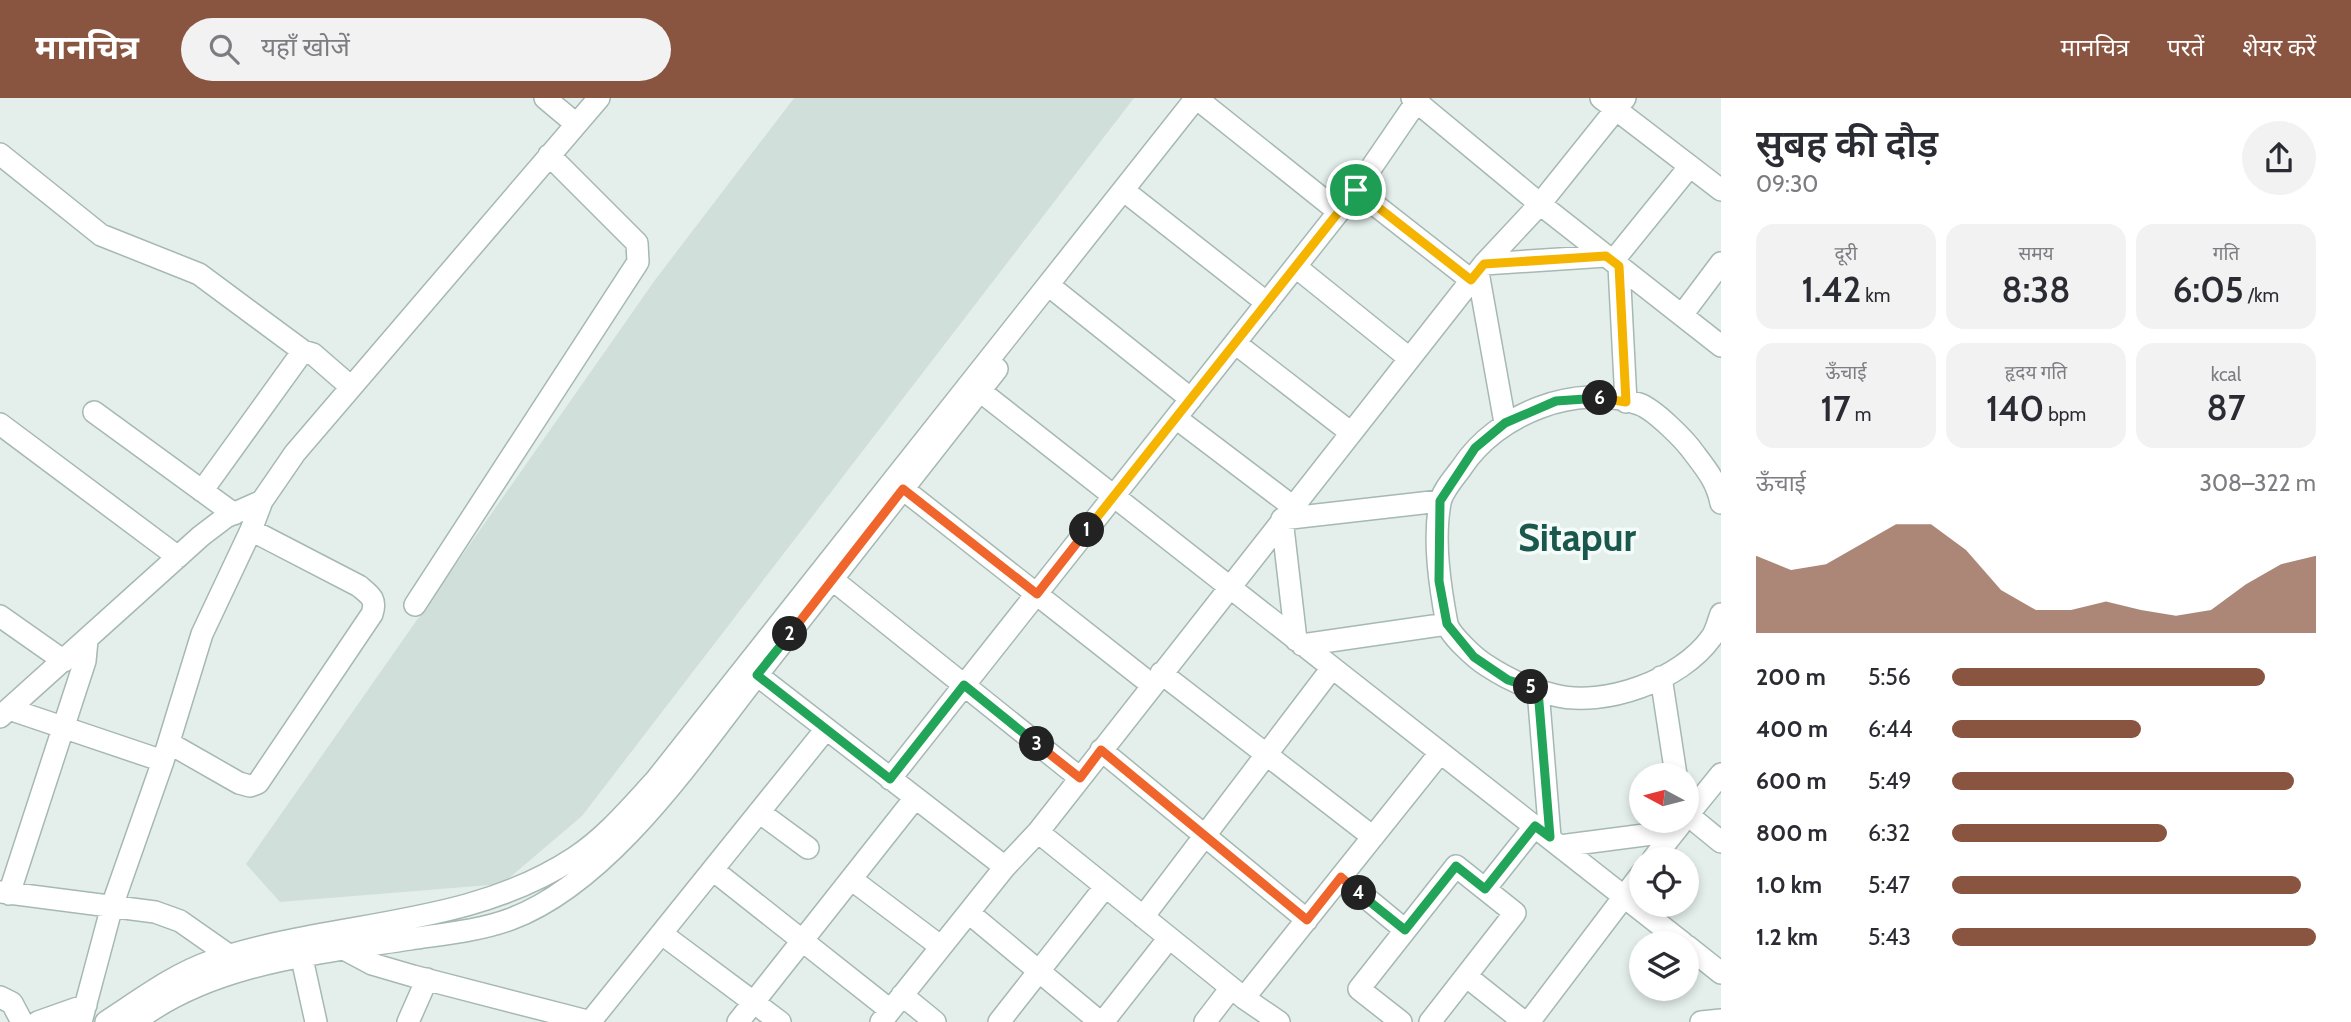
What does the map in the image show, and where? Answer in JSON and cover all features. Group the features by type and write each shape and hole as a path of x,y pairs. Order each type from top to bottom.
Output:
{"street":[{"path":"545,98 576,124"},
{"path":"38,1022 84,1013 112,906 166,752 201,634 251,530 262,500 295,453 598,98"},
{"path":"890,779 1356,190 1415,99 1540,204 1721,346"},
{"path":"1204,100 1339,212"},
{"path":"135,1022 236,964 299,948 343,949 458,932 509,919 554,899 636,825 833,580 1132,197 1204,100"},
{"path":"299,948 321,932 481,903 519,889 575,858 618,822 654,781 1204,100"},
{"path":"891,1009 1005,867 1038,832 1478,272 1540,204 1614,102 1721,190"},
{"path":"0,154 101,235 199,274 303,351 313,354 351,387"},
{"path":"415,605 638,262 637,243 550,155"},
{"path":"1626,402 1613,261 1690,166"},
{"path":"1356,190 1478,272 1613,261"},
{"path":"1132,197 1266,303"},
{"path":"1682,315 1721,263"},
{"path":"1296,267 1409,358"},
{"path":"1478,272 1505,423"},
{"path":"1057,292 1191,400"},
{"path":"1235,343 1350,432"},
{"path":"202,491 303,351"},
{"path":"980,391 1667,931"},
{"path":"1721,503 1714,470 1641,404 1601,398 1556,401 1505,423 1475,448 1440,501 1439,581 1447,624 1474,657 1508,680 1556,696 1588,697 1639,689 1681,666 1712,638 1721,614"},
{"path":"94,411 234,514"},
{"path":"1176,418 1287,513 1299,643"},
{"path":"0,424 178,557"},
{"path":"903,489 1037,594 1266,754 1373,837"},
{"path":"4,713 201,536 234,514 262,500"},
{"path":"1287,513 1440,501"},
{"path":"4,713 166,752 239,783 250,786 258,783 372,614 375,605 373,597 359,586 251,530"},
{"path":"833,580 1080,778"},
{"path":"0,616 64,661"},
{"path":"1299,643 1447,624"},
{"path":"87,640 85,661 5,893 155,912 180,920 236,964"},
{"path":"1143,917 1332,668"},
{"path":"757,675 1005,867"},
{"path":"1661,677 1674,763"},
{"path":"1538,690 1548,836"},
{"path":"321,932 343,949 372,964 540,1015 590,1022 826,729"},
{"path":"1101,750 1307,920"},
{"path":"1205,1022 1238,993 1307,920 1440,753"},
{"path":"1699,801 1721,774"},
{"path":"738,1022 915,798"},
{"path":"759,811 808,848"},
{"path":"1485,889 1548,836 1629,827"},
{"path":"1699,830 1721,842"},
{"path":"1038,832 1238,993 1279,1022"},
{"path":"1662,847 1674,833"},
{"path":"1390,1019 1359,989 1456,866 1515,913 1430,1022"},
{"path":"713,870 891,1009 935,1022"},
{"path":"1341,877 1405,930"},
{"path":"852,879 940,946"},
{"path":"999,1022 1105,887"},
{"path":"1465,976 1527,1022 1629,889"},
{"path":"969,913 1038,973 1102,1022 1169,938"},
{"path":"662,934 780,1022"},
{"path":"299,948 316,1022"},
{"path":"1699,955 1720,969"},
{"path":"106,1022 167,982 211,961 236,964"},
{"path":"408,1022 427,979"},
{"path":"0,997 12,1003 22,1022"},
{"path":"1701,1022 1721,1020"}],"shaded area":[{"path":"794,98 1134,98 582,816 502,884 280,902 246,864 655,280"}],"district":[{"name":"Sitapur","path":"1577,538"}],"route":[{"path":"1356,190 1471,280 1484,264 1606,256 1619,266 1626,402 1601,398 1556,401 1505,423 1475,448 1440,501 1439,581 1447,624 1474,657 1508,680 1538,690 1550,837 1535,826 1485,889 1456,866 1405,930 1341,877 1307,920 1101,750 1080,778 964,685 890,779 757,675 903,489 1037,594 1356,190"}]}
